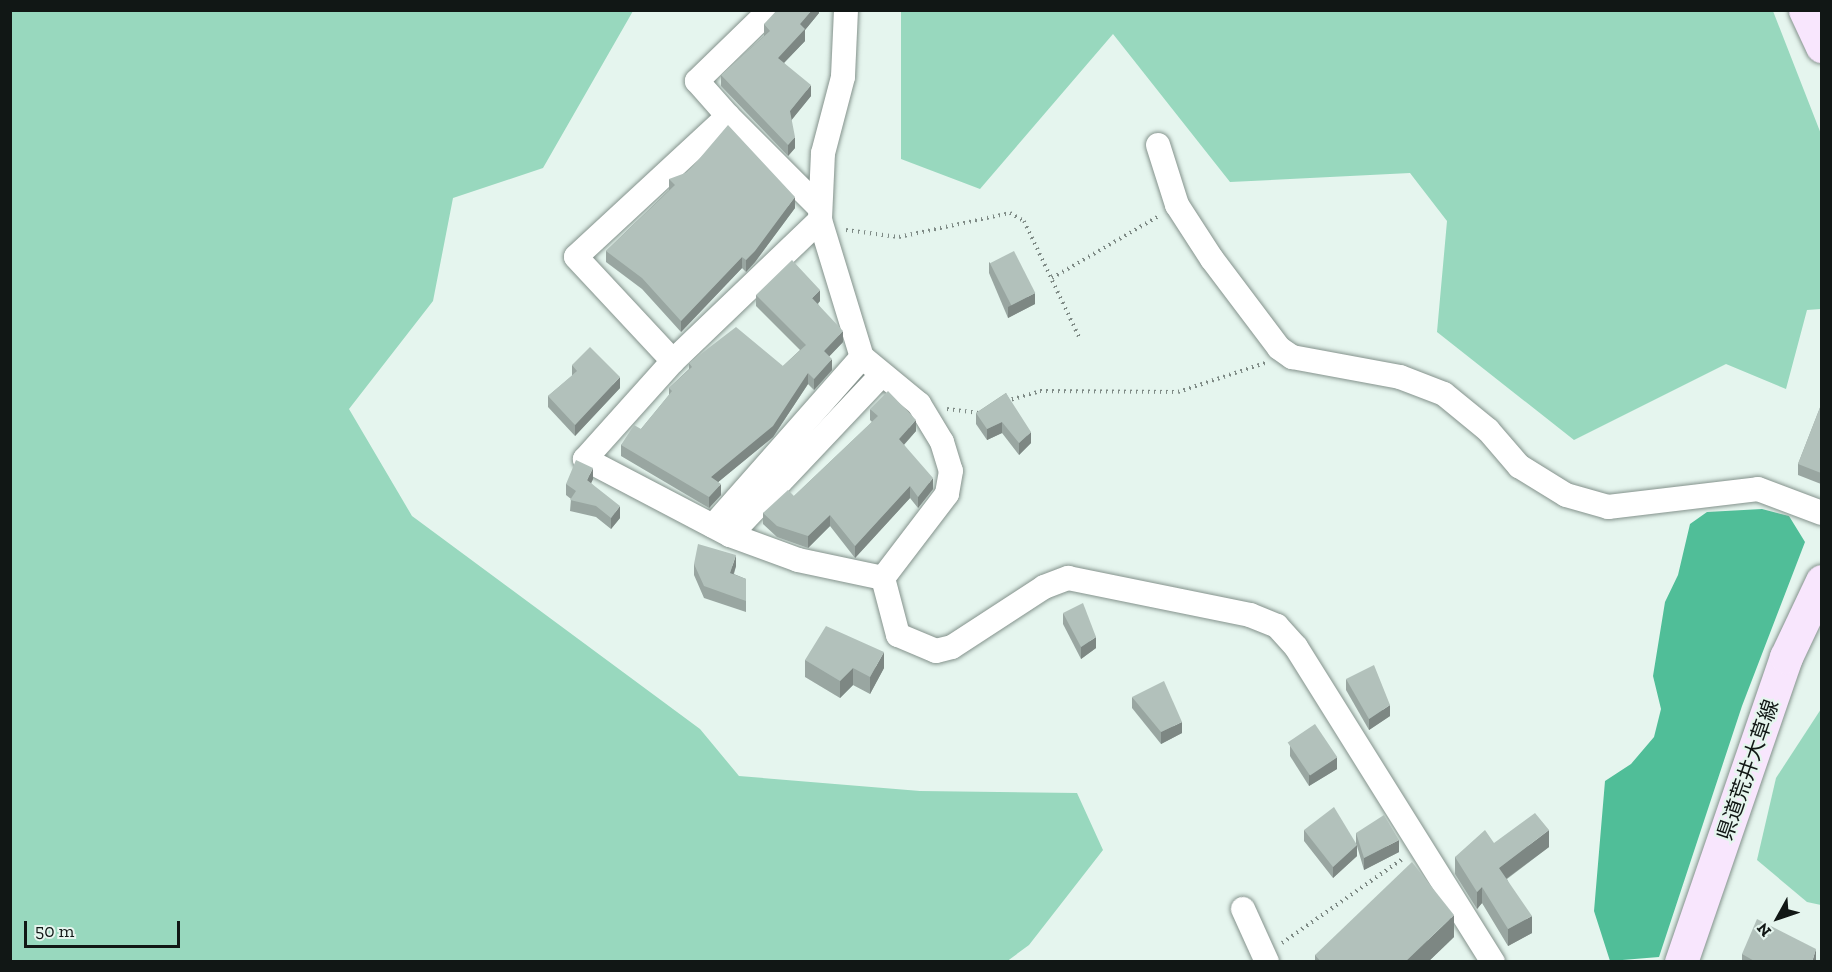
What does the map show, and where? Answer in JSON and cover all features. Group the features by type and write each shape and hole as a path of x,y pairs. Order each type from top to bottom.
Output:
{"main road":[{"path":"1805,10 1821,46"},
{"name":"県道荒井大草線","path":"1681,962 1786,657 1821,581"}],"street":[{"path":"770,10 697,81 821,219"},
{"path":"846,10 843,77 823,153 821,219 862,357 923,411 948,462 947,495 883,578"},
{"path":"673,361 576,257 728,116"},
{"path":"1158,145 1177,205 1231,288 1288,355 1400,377 1444,394 1488,430 1519,466 1566,495 1608,507 1758,489 1821,513"},
{"path":"821,219 673,361 585,459 721,530 798,561 883,578"},
{"path":"721,530 862,357"},
{"path":"721,530 882,374"},
{"path":"883,578 898,635 936,651 952,647 1044,587 1068,578 1250,615 1276,626 1314,675 1418,849 1493,962"},
{"path":"1243,909 1267,958"}],"path":[{"path":"1052,278 1177,205"},
{"path":"821,219 899,237 1010,213 1024,221 1080,339"},
{"path":"1000,405 1040,391 1178,392 1288,355"},
{"path":"923,411 936,407 988,412"},
{"path":"1267,958 1418,849"}],"shaded area":[{"path":"10,11 633,11 543,168 453,198 433,301 349,409 412,516 700,729 739,776 920,791 1077,793 1103,850 1029,945 1006,962 11,961"},
{"path":"901,11 1773,11 1821,134 1821,309 1807,310 1786,389 1726,364 1574,440 1437,332 1447,221 1410,173 1230,182 1113,34 980,189 901,159"},
{"path":"1762,509 1789,516 1805,542 1742,706 1659,957 1610,961 1594,911 1605,781 1631,764 1654,737 1661,709 1653,676 1665,602 1678,575 1690,524 1707,512"},
{"path":"1821,709 1821,905 1807,902 1757,860 1776,778"}],"building":[{"path":"777,10 812,10 800,24 805,29 778,58 811,85 790,111 795,137 788,145 721,75 770,31 764,24"},
{"path":"728,125 795,197 755,251 746,260 742,257 681,321 642,278 606,251 675,185 669,179 688,172"},
{"path":"1014,251 1035,293 1011,305 990,263"},
{"path":"792,260 820,290 812,298 843,331 824,351 832,359 814,379 808,373 773,426 711,477 721,484 709,497 621,445 634,425 641,429 672,391 669,388 692,367 689,363 736,327 783,366 806,345 756,295"},
{"path":"590,347 620,377 575,425 548,396 577,371 572,365"},
{"path":"888,391 916,420 899,439 933,478 918,497 910,486 855,546 830,515 808,536 777,526 763,513 788,490 794,496 878,416 870,409"},
{"path":"1006,393 1031,432 1019,443 1002,422 987,429 976,413"},
{"path":"1821,405 1821,473 1798,464"},
{"path":"576,460 593,468 587,480 620,506 611,518 596,506 570,500 576,491 566,484"},
{"path":"698,544 736,555 730,573 746,579 746,601 704,586 694,564"},
{"path":"1083,603 1096,637 1081,647 1063,613"},
{"path":"826,626 884,652 870,677 853,668 840,681 805,660"},
{"path":"1374,665 1390,705 1369,719 1346,679"},
{"path":"1164,681 1182,722 1161,732 1132,697"},
{"path":"1315,724 1337,757 1310,776 1288,742"},
{"path":"1334,807 1357,845 1333,867 1304,830"},
{"path":"1535,813 1549,830 1499,868 1532,916 1508,929 1482,887 1477,892 1455,857 1485,830 1494,843"},
{"path":"1384,815 1399,840 1364,858 1356,833"},
{"path":"1412,862 1454,915 1405,962 1321,962 1315,955"},
{"path":"1757,919 1816,949 1812,962 1756,962 1742,954"}]}
